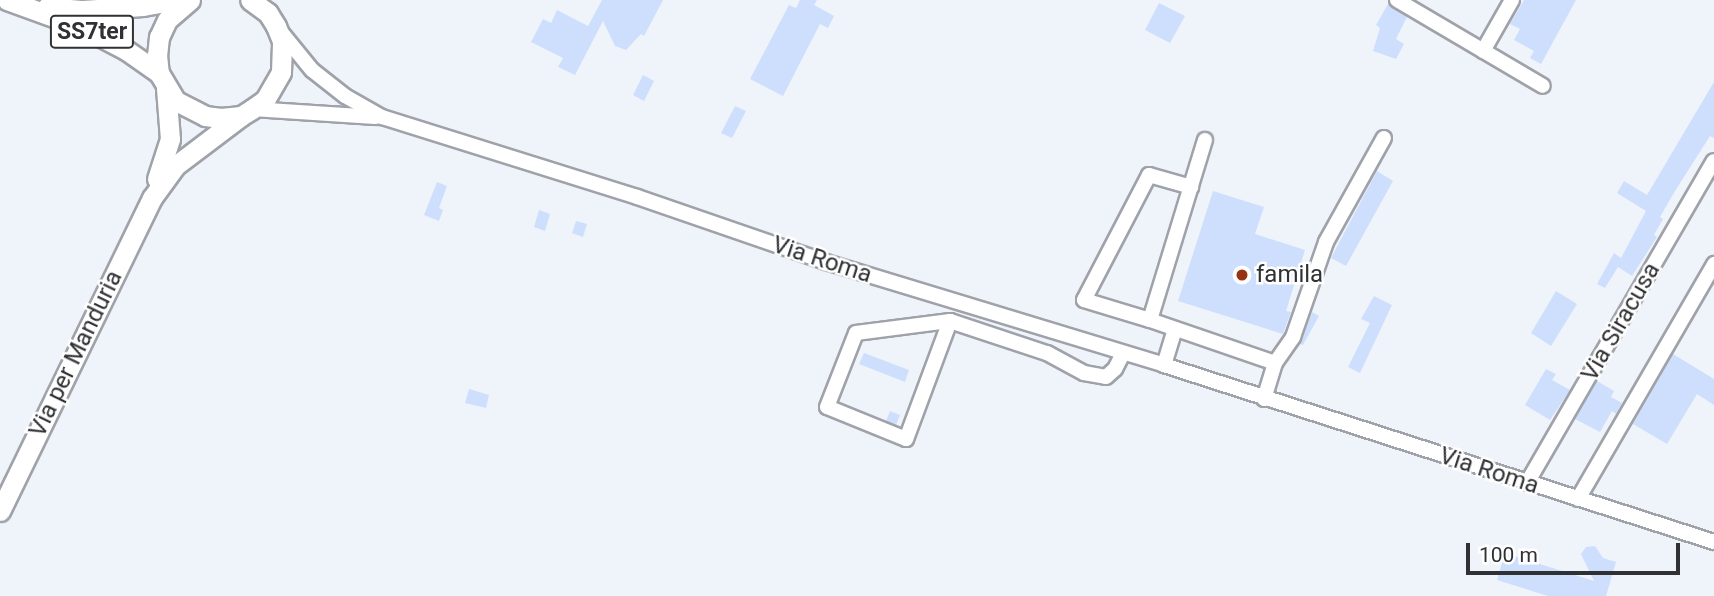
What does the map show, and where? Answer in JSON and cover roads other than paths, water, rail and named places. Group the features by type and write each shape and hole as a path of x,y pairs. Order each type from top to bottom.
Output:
{"main road":[{"name":"SS7ter","path":"13,2 83,10 143,6 178,0"},
{"name":"Via per Manduria","path":"0,511 152,198 170,139 157,55 159,37 167,20 190,0"},
{"path":"250,0 272,13"},
{"name":"SS7ter","path":"13,2 84,28 126,50 163,81"},
{"name":"Via per Manduria","path":"152,198 175,166 265,100 281,72 282,41 272,13"},
{"path":"163,81 176,101 205,116 247,113"}],"street":[{"path":"1397,0 1422,6 1483,51 1544,86"},
{"path":"1483,51 1513,0"},
{"name":"Via Roma","path":"272,13 312,71 345,96 382,117 637,197 825,262 1164,365 1714,542"},
{"name":"Via Roma","path":"247,113 382,117"},
{"path":"1264,399 1275,363 1293,337 1326,242 1384,138"},
{"path":"1150,320 1205,140"},
{"name":"Via Siracusa","path":"1527,483 1714,161"},
{"path":"1191,187 1149,175 1084,300 1275,363"},
{"path":"1578,499 1714,264"},
{"path":"950,321 906,439 827,407 856,334 950,321 1046,353 1084,373 1106,377 1115,369 1123,353"},
{"path":"1164,365 1175,330"}],"place":[{"name":"famila","path":"1242,275"}]}
